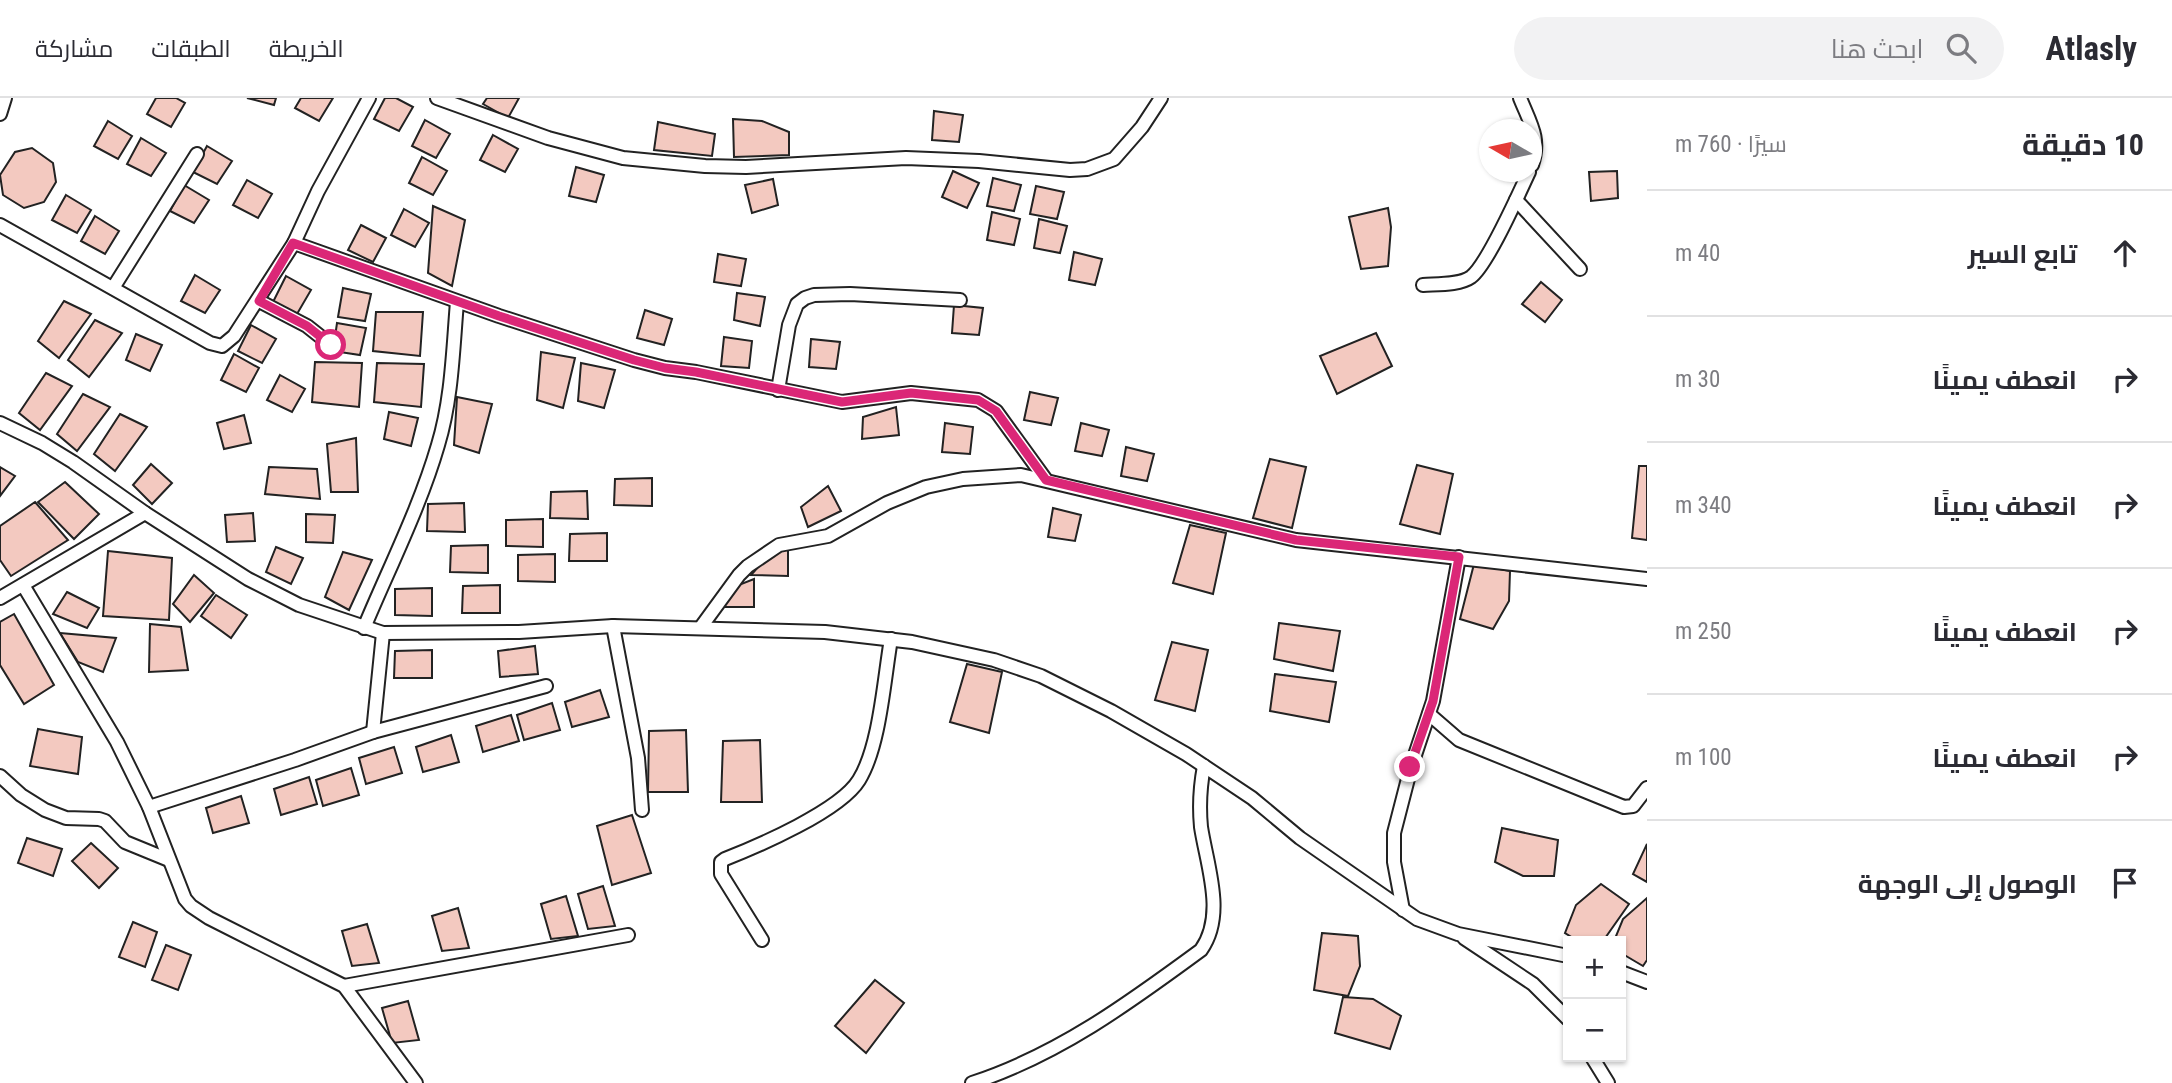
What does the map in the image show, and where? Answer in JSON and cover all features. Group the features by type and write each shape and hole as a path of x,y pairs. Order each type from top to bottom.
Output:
{"street":[{"path":"0,114 5,98"},
{"path":"0,225 210,343 222,346 234,336 259,301 293,243 369,98"},
{"path":"436,98 548,138 623,158 746,167 906,158 1070,170 1087,169 1114,159 1142,127 1161,98"},
{"path":"1520,98 1528,119"},
{"path":"113,288 197,154"},
{"path":"1423,285 1471,277 1483,262 1525,182"},
{"path":"1517,200 1580,269"},
{"path":"293,243 457,302 634,360 842,402 911,393 978,400 996,411 1046,480"},
{"path":"779,390 789,325 797,304 805,298 834,294 960,300"},
{"path":"259,301 307,326 331,345"},
{"path":"364,628 438,445 448,397 457,302"},
{"path":"0,423 42,443 73,462 145,513 248,579 299,605 383,633 519,632 613,626 825,632 891,639 994,660 1041,676 1111,711 1204,766 1252,798 1300,838 1417,919 1458,934 1563,955"},
{"path":"701,627 726,591 748,566 779,545 828,536 887,503 926,487 963,479 1021,475 1296,540 1647,579"},
{"path":"0,598 145,513"},
{"path":"1403,910 1394,862 1394,833 1405,786 1437,683 1459,557"},
{"path":"23,585 100,710 149,807 181,892 191,906 209,918 344,986 416,1083"},
{"path":"613,626 638,758 642,810"},
{"path":"373,732 383,633"},
{"path":"762,940 721,874 721,862 765,843 815,816 858,782 873,744 891,639"},
{"path":"149,807 373,732 546,686"},
{"path":"1429,715 1459,740 1624,807 1633,806 1647,788"},
{"path":"972,1083 1066,1043 1127,1004 1201,950 1207,941 1213,916 1211,880 1199,797 1204,766"},
{"path":"0,776 21,795 45,810 66,818 99,818 125,842 169,860"},
{"path":"1458,934 1533,984 1563,1014"},
{"path":"344,986 628,935"},
{"path":"1626,974 1647,982"},
{"path":"1595,1062 1608,1083"}],"building":[{"path":"156,98 176,98 185,103 171,127 147,114"},
{"path":"247,98 276,98 274,105"},
{"path":"301,98 333,98 319,121 295,108"},
{"path":"385,98 396,98 413,107 399,131 374,119"},
{"path":"487,98 519,98 508,118 483,104"},
{"path":"934,111 963,115 959,142 932,140"},
{"path":"733,119 762,121 789,132 789,155 734,157"},
{"path":"425,120 450,134 436,158 412,146"},
{"path":"108,121 132,136 118,159 94,146"},
{"path":"658,122 715,134 712,156 654,150"},
{"path":"493,135 518,149 505,172 480,160"},
{"path":"141,138 166,153 151,176 127,164"},
{"path":"207,146 232,161 217,184 193,172"},
{"path":"32,148 53,163 56,182 44,202 24,208 3,195 0,175 15,152"},
{"path":"422,157 447,171 433,195 409,183"},
{"path":"576,167 604,175 596,202 569,196"},
{"path":"953,171 979,183 967,208 942,197"},
{"path":"1617,171 1618,198 1591,201 1589,172"},
{"path":"993,178 1021,185 1014,211 987,206"},
{"path":"773,179 778,205 752,213 745,185"},
{"path":"247,180 272,194 258,218 233,205"},
{"path":"184,185 209,200 194,223 170,211"},
{"path":"1036,186 1064,192 1057,219 1030,214"},
{"path":"66,195 91,210 77,233 52,220"},
{"path":"433,206 465,220 452,286 428,273"},
{"path":"1388,208 1391,227 1388,266 1361,269 1349,217"},
{"path":"404,209 429,223 415,247 391,235"},
{"path":"992,212 1020,219 1014,245 987,240"},
{"path":"95,216 119,231 105,254 81,241"},
{"path":"1039,219 1067,226 1060,253 1034,248"},
{"path":"361,225 386,238 373,262 348,250"},
{"path":"1074,252 1102,259 1095,285 1069,280"},
{"path":"718,254 746,259 741,286 714,282"},
{"path":"195,275 220,290 205,313 181,301"},
{"path":"286,276 311,290 297,314 273,302"},
{"path":"1541,282 1562,300 1545,322 1522,304"},
{"path":"343,288 371,294 365,321 338,317"},
{"path":"737,293 765,297 760,326 734,320"},
{"path":"64,301 91,314 59,358 38,341"},
{"path":"954,305 983,308 979,335 952,333"},
{"path":"645,310 672,319 664,345 637,338"},
{"path":"376,312 423,312 420,356 373,351"},
{"path":"95,320 122,333 89,377 68,360"},
{"path":"337,323 366,328 360,355 333,351"},
{"path":"251,325 276,339 262,363 238,351"},
{"path":"1376,333 1392,366 1337,394 1320,356"},
{"path":"136,334 162,345 150,371 126,360"},
{"path":"724,337 752,341 749,368 721,366"},
{"path":"811,339 840,342 836,369 809,367"},
{"path":"541,352 575,358 563,408 537,400"},
{"path":"234,354 259,368 246,392 221,380"},
{"path":"315,362 362,363 359,407 312,402"},
{"path":"377,363 424,364 421,407 374,402"},
{"path":"581,363 615,370 604,408 578,401"},
{"path":"46,373 72,386 40,430 19,413"},
{"path":"280,375 305,389 292,412 267,400"},
{"path":"1030,392 1058,398 1051,425 1024,420"},
{"path":"83,394 110,407 77,451 57,434"},
{"path":"457,397 492,404 479,453 454,445"},
{"path":"896,407 899,435 862,439 863,417"},
{"path":"389,412 418,418 411,446 384,439"},
{"path":"120,414 147,427 115,471 94,454"},
{"path":"244,415 251,443 224,449 217,423"},
{"path":"945,423 973,427 970,454 942,452"},
{"path":"1081,423 1109,430 1102,456 1075,451"},
{"path":"356,438 358,492 331,492 327,444"},
{"path":"1126,447 1154,454 1147,481 1121,476"},
{"path":"1270,459 1306,467 1292,528 1253,518"},
{"path":"151,464 172,483 152,504 133,485"},
{"path":"1417,465 1453,474 1440,534 1400,524"},
{"path":"1639,466 1647,466 1647,540 1632,538"},
{"path":"0,467 15,476 0,496"},
{"path":"269,467 317,469 320,499 265,494"},
{"path":"652,478 652,506 614,505 615,479"},
{"path":"65,482 99,514 74,539 38,502"},
{"path":"828,486 841,511 808,527 801,507"},
{"path":"587,491 588,519 550,518 551,492"},
{"path":"35,502 68,540 11,576 0,560 0,526"},
{"path":"464,503 465,532 427,531 428,504"},
{"path":"1053,508 1081,515 1075,541 1048,537"},
{"path":"253,513 255,541 227,542 225,515"},
{"path":"306,514 335,515 333,543 306,542"},
{"path":"543,519 543,547 506,546 506,520"},
{"path":"1190,525 1226,533 1213,594 1173,583"},
{"path":"607,533 607,561 569,561 570,534"},
{"path":"488,545 488,573 450,572 451,546"},
{"path":"276,547 303,558 291,584 266,572"},
{"path":"788,548 788,576 751,575 770,554"},
{"path":"108,551 172,558 169,620 103,616"},
{"path":"343,552 372,560 349,610 325,597"},
{"path":"555,554 555,582 518,581 518,555"},
{"path":"1474,564 1510,571 1509,601 1493,629 1460,619"},
{"path":"194,575 214,593 190,622 173,604"},
{"path":"754,579 754,607 716,607 736,586"},
{"path":"500,585 500,613 462,613 463,586"},
{"path":"432,588 432,616 395,615 395,589"},
{"path":"67,592 99,608 87,628 53,614"},
{"path":"216,595 247,615 231,638 201,616"},
{"path":"14,614 54,685 24,704 0,665 0,622"},
{"path":"1279,623 1340,631 1333,671 1274,659"},
{"path":"150,624 181,627 188,670 149,672"},
{"path":"60,633 116,638 103,672 78,662"},
{"path":"1172,642 1208,650 1195,711 1155,700"},
{"path":"535,646 538,674 500,677 498,651"},
{"path":"432,650 432,678 394,678 395,651"},
{"path":"967,664 1002,672 989,733 950,722"},
{"path":"1275,674 1336,682 1329,722 1270,711"},
{"path":"600,690 609,717 572,727 565,702"},
{"path":"552,703 560,730 524,740 517,715"},
{"path":"511,715 519,741 483,752 476,726"},
{"path":"38,729 82,737 78,774 30,766"},
{"path":"686,730 688,792 648,792 649,731"},
{"path":"451,735 459,762 423,772 416,747"},
{"path":"760,740 762,802 721,802 723,741"},
{"path":"394,747 402,773 366,784 359,758"},
{"path":"351,768 359,795 323,806 316,780"},
{"path":"309,777 317,804 281,815 274,789"},
{"path":"241,796 249,823 213,833 206,808"},
{"path":"632,815 651,873 612,885 597,826"},
{"path":"1502,828 1558,840 1554,876 1523,876 1495,862"},
{"path":"27,838 62,849 53,876 18,863"},
{"path":"91,843 118,868 99,888 72,861"},
{"path":"1647,844 1647,882 1633,874"},
{"path":"1601,884 1629,904 1607,936 1570,936 1565,933 1576,905"},
{"path":"603,886 615,926 588,929 578,894"},
{"path":"566,896 578,936 551,939 541,904"},
{"path":"1647,898 1647,960 1643,966 1626,956 1626,936 1616,936 1623,919"},
{"path":"458,908 469,948 442,951 432,916"},
{"path":"133,922 157,932 145,967 119,957"},
{"path":"367,924 379,963 352,966 342,931"},
{"path":"1322,933 1358,936 1360,966 1348,996 1314,990"},
{"path":"166,945 191,955 178,990 152,980"},
{"path":"875,980 904,1003 866,1053 835,1026"},
{"path":"1343,997 1373,999 1401,1016 1390,1049 1335,1033"},
{"path":"408,1001 419,1040 392,1043 382,1008"}],"route":[{"path":"331,345 307,326 259,301 293,243 499,316 665,368 842,402 911,393 978,400 996,411 1046,480 1296,540 1459,557 1433,701 1410,767"}]}
